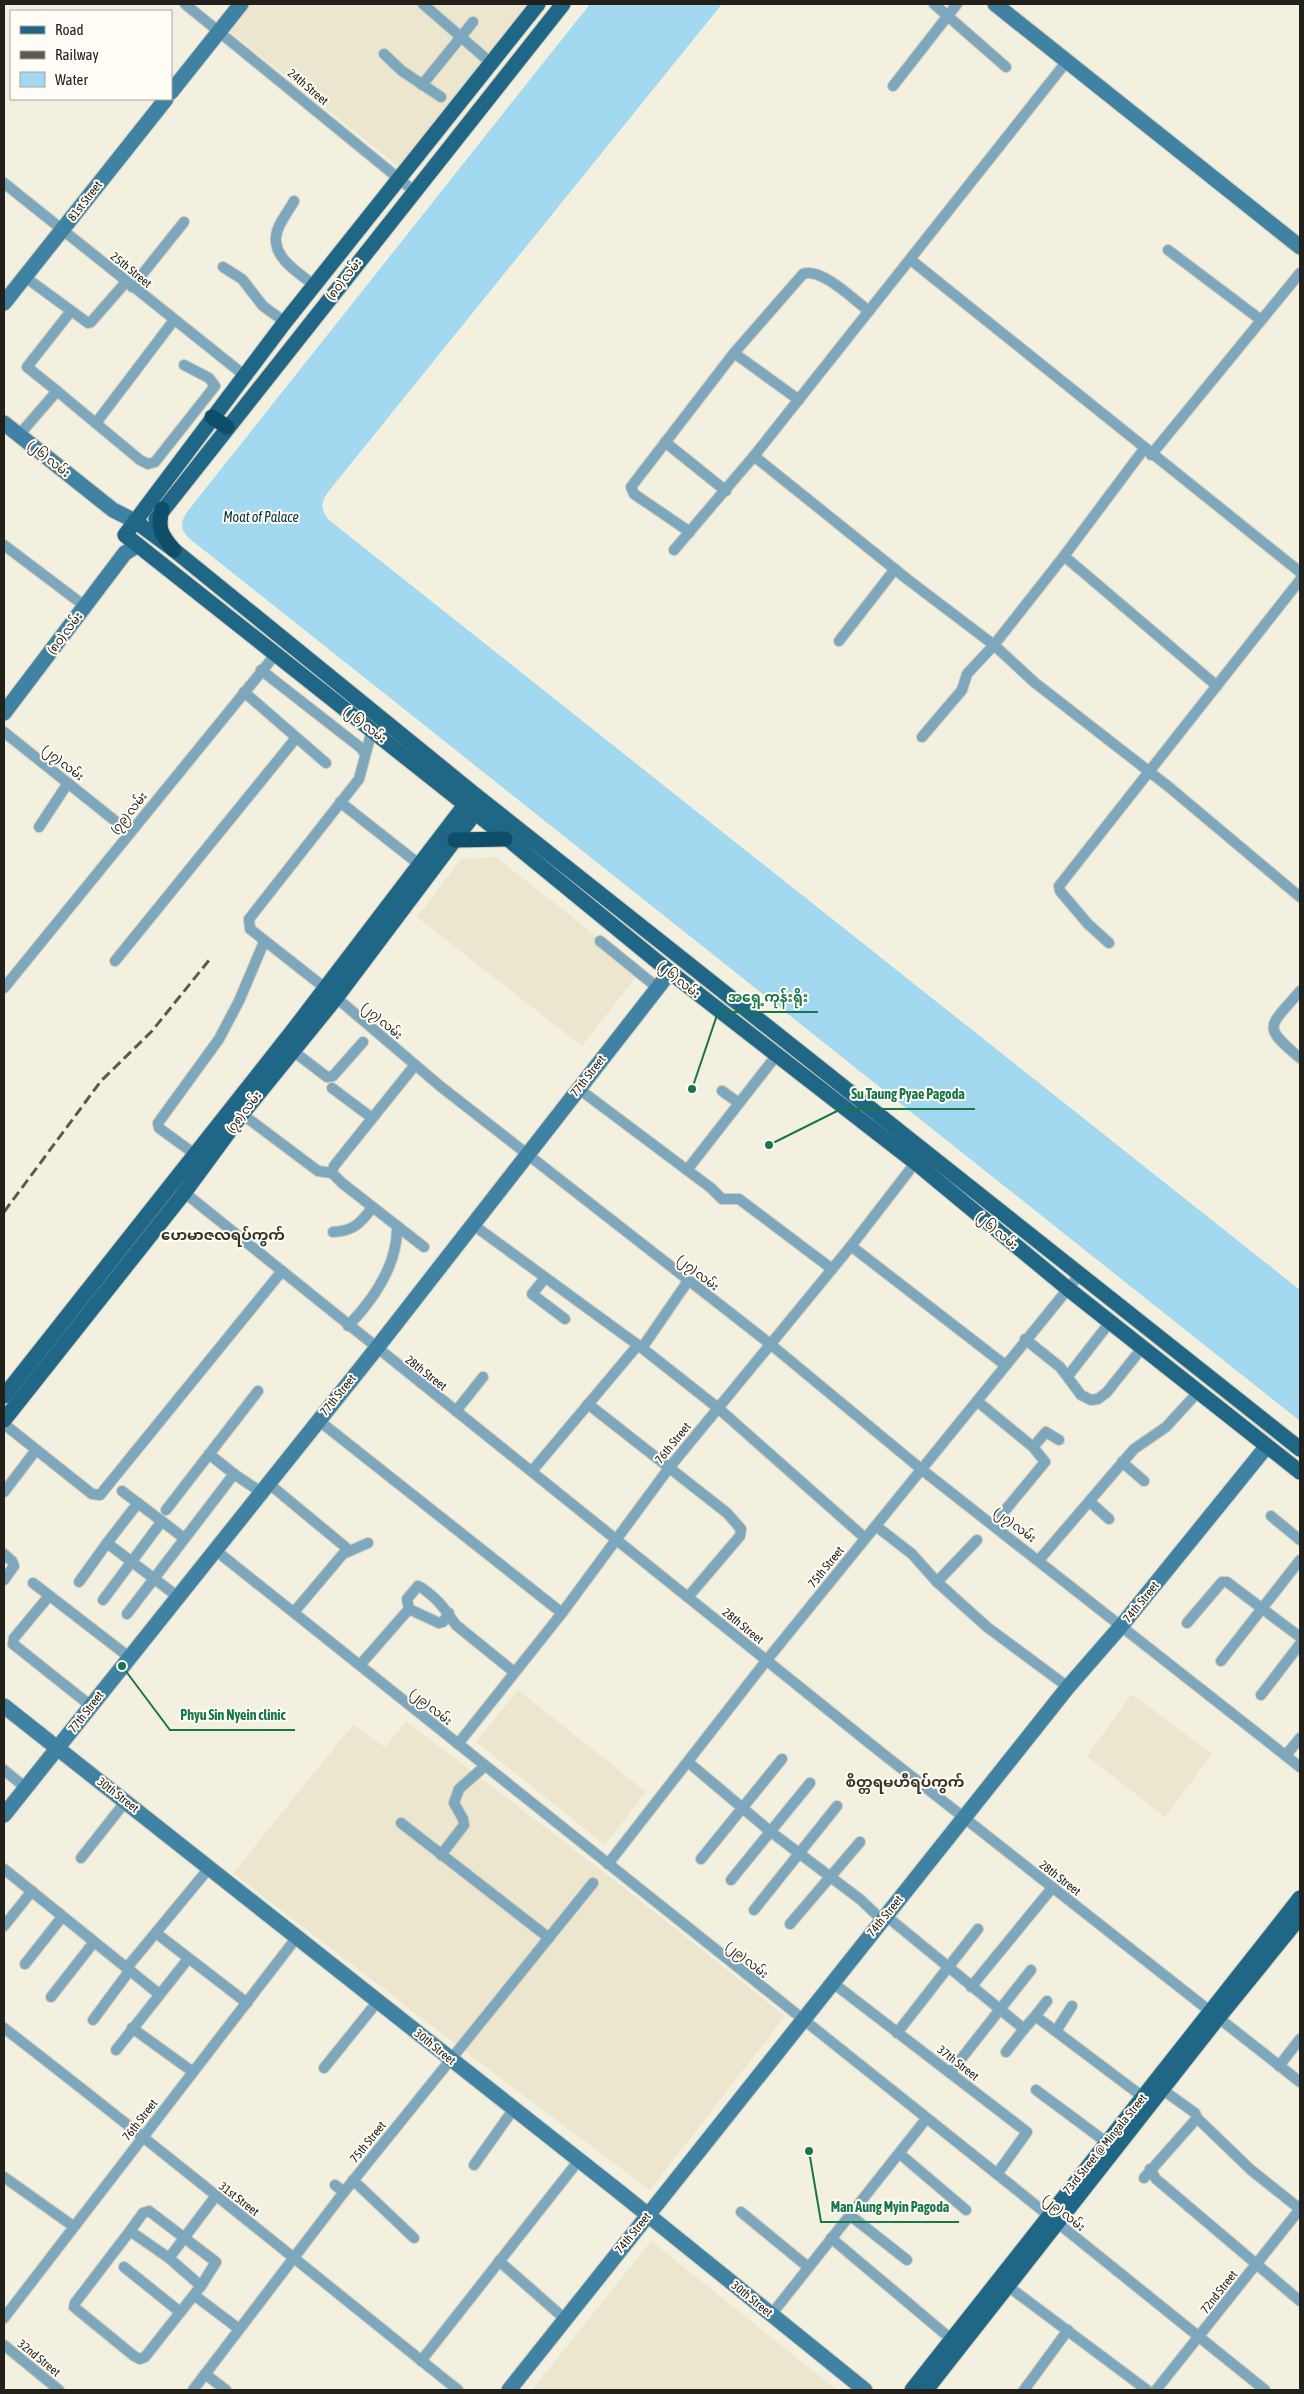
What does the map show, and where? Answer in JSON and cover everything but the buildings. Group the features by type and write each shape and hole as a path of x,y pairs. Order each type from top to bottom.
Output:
{"highway":[{"path":"212,417 227,427"},
{"path":"162,509 159,522 160,533 174,550"},
{"path":"455,840 505,839"}],"main road":[{"name":"(၈၀) လမ်း","path":"125,535 285,322 538,4"},
{"name":"(၈၀) လမ်း","path":"138,544 149,531 162,509 563,4"},
{"name":"(၂၆) လမ်း","path":"135,521 174,550 474,803 920,1157 1067,1288 1300,1472"},
{"name":"(၂၆) လမ်း","path":"125,535 372,730 474,803 505,839 776,1056 920,1157 1080,1274 1300,1449"},
{"name":"(၇၈) လမ်း","path":"4,1420 178,1188 196,1155 455,840 474,803"},
{"name":"(၇၈) လမ်း","path":"4,1396 293,1051 420,865 474,803"},
{"name":"73rd Street @ Mingala Street","path":"912,2390 951,2339 1163,2090 1214,2015 1300,1898"},
{"name":"73rd Street @ Mingala Street","path":"926,2390 1009,2287 1052,2220 1106,2142 1300,1917"}],"street":[{"name":"24th Street","path":"185,4 414,191"},
{"path":"172,91 241,4"},
{"path":"423,4 491,63"},
{"path":"934,4 1006,66"},
{"path":"893,86 957,4"},
{"path":"995,4 1300,247"},
{"path":"422,85 473,22"},
{"path":"384,54 422,85 441,97"},
{"path":"674,550 726,491 1067,61"},
{"name":"81st Street","path":"4,303 165,100"},
{"name":"25th Street","path":"4,183 129,285 244,375"},
{"path":"294,201 276,237 279,251 289,264 314,285"},
{"path":"25,277 88,323 92,322 129,285 184,222"},
{"path":"1168,250 1261,320"},
{"path":"911,260 1300,572"},
{"path":"223,267 242,279 263,306 285,322"},
{"path":"690,532 631,491 633,483 734,353 803,274 810,272 820,275 869,311"},
{"path":"922,737 962,690 967,674 994,645 1148,452 1300,273"},
{"path":"71,310 27,367 140,460 148,464 155,462 215,386 209,378 184,365"},
{"path":"96,422 174,320"},
{"path":"734,353 799,400"},
{"path":"19,435 56,391"},
{"name":"(၂၆) လမ်း","path":"4,422 118,514 135,521"},
{"path":"665,442 726,491"},
{"path":"754,456 894,569 994,645 1034,682 1162,782 1300,897"},
{"path":"118,514 125,535 125,553"},
{"name":"(၈၀) လမ်း","path":"4,713 125,553 138,544"},
{"path":"4,545 86,606"},
{"path":"1064,556 1217,686"},
{"path":"839,641 894,569"},
{"path":"1109,942 1088,924 1060,891 1059,886 1300,580"},
{"name":"(၇၉) လမ်း","path":"4,988 129,832 275,655"},
{"path":"262,670 361,748 365,754"},
{"path":"244,692 326,763"},
{"name":"(၂၇) လမ်း","path":"372,730 361,774 249,920 250,930 331,993 415,1065 769,1343 921,1469 1122,1625 1300,1767"},
{"name":"(၂၇) လမ်း","path":"4,732 129,832"},
{"path":"115,961 296,738"},
{"path":"40,827 68,783"},
{"path":"340,802 420,865"},
{"path":"600,941 658,988"},
{"path":"196,1155 159,1128 158,1123 219,1039 239,1001 264,942"},
{"name":"77th Street","path":"4,1815 214,1549 376,1349 527,1152 670,972"},
{"path":"1300,991 1275,1020 1273,1026 1278,1040 1300,1058"},
{"path":"293,1051 327,1077 334,1076 363,1042"},
{"path":"687,1170 776,1056"},
{"path":"332,1173 334,1166 415,1065"},
{"path":"332,1088 372,1118"},
{"path":"579,1088 711,1188 722,1199 739,1199 832,1269"},
{"path":"722,1090 739,1103"},
{"path":"242,1114 318,1171 332,1173 372,1208 424,1247"},
{"name":"76th Street","path":"458,1744 562,1613 669,1468 769,1343 851,1246 920,1157"},
{"name":"28th Street","path":"178,1188 766,1661 1300,2082"},
{"path":"333,1232 347,1231 359,1225 372,1208"},
{"path":"472,1224 640,1346 718,1408 865,1538"},
{"path":"348,1326 379,1287 396,1252 397,1226"},
{"path":"851,1246 1005,1365"},
{"path":"4,1424 92,1494 100,1494 282,1271"},
{"name":"75th Street","path":"608,1864 766,1661 1025,1339 1080,1274"},
{"path":"545,1278 532,1294 565,1319"},
{"path":"532,1471 640,1346 688,1281"},
{"path":"1068,1376 1110,1322"},
{"path":"1025,1339 1068,1376 1080,1396 1098,1400 1107,1392 1142,1348"},
{"path":"456,1412 483,1377"},
{"path":"166,1510 258,1391"},
{"path":"1039,1560 1134,1449 1166,1426 1198,1392"},
{"path":"977,1400 1033,1447 1045,1462 993,1525"},
{"path":"588,1404 728,1513 741,1529 740,1536 688,1598"},
{"path":"318,1420 562,1613"},
{"path":"1033,1447 1046,1432 1059,1440"},
{"name":"74th Street","path":"509,2390 804,2021 883,1917 1068,1686 1122,1625 1267,1446"},
{"path":"4,1492 36,1450"},
{"path":"210,1454 234,1474 265,1487 349,1550"},
{"path":"1122,1462 1144,1481"},
{"path":"127,1614 234,1474"},
{"path":"122,1491 184,1538"},
{"path":"79,1582 138,1502"},
{"path":"1090,1502 1109,1519"},
{"path":"1271,1516 1300,1540"},
{"path":"103,1600 162,1521"},
{"path":"876,1526 912,1554 937,1582 986,1627 1068,1686"},
{"path":"937,1582 977,1540"},
{"path":"107,1543 177,1596"},
{"path":"294,1612 337,1560 349,1550 368,1543"},
{"name":"(၂၉) လမ်း","path":"214,1549 1265,2390"},
{"path":"4,1554 12,1561 14,1566 4,1580"},
{"path":"1221,1661 1300,1560"},
{"path":"1187,1623 1222,1582 1227,1582 1300,1637"},
{"path":"33,1583 129,1657"},
{"path":"409,1609 407,1600 418,1586 439,1601 456,1625 514,1672"},
{"path":"49,1596 14,1638 13,1644 90,1706"},
{"path":"409,1609 441,1623 449,1613"},
{"path":"360,1665 409,1609"},
{"path":"1261,1695 1300,1644"},
{"name":"30th Street","path":"4,1706 648,2215 864,2390"},
{"path":"1286,1755 1300,1738"},
{"path":"701,1859 782,1759"},
{"path":"688,1762 829,1878 950,1966 971,1987 1024,2029"},
{"path":"442,1855 464,1825 463,1819 454,1803 455,1796 485,1766"},
{"path":"4,1770 26,1788"},
{"path":"731,1880 810,1783"},
{"path":"81,1858 126,1801"},
{"path":"754,1910 837,1806"},
{"path":"401,1823 549,1938"},
{"path":"790,1924 860,1842"},
{"path":"93,2020 129,1965 210,1867"},
{"path":"4,1869 159,1994"},
{"name":"75th Street","path":"193,2390 294,2258 339,2189 353,2180 593,1883"},
{"path":"971,1987 1052,1888"},
{"path":"4,1926 32,1891"},
{"path":"25,1964 62,1917"},
{"path":"897,2033 978,1929"},
{"path":"156,1933 247,2003"},
{"name":"76th Street","path":"4,2318 297,1937"},
{"path":"51,1997 94,1942"},
{"path":"116,2050 188,1959"},
{"path":"950,2073 1031,1970"},
{"name":"37th Street","path":"833,1983 1027,2132 997,2174"},
{"path":"324,2068 378,2001"},
{"path":"1006,2052 1047,2001"},
{"path":"1056,2031 1072,2006"},
{"path":"1037,2014 1041,2022 1056,2031 1143,2097"},
{"name":"31st Street","path":"4,2028 143,2136 215,2197 458,2390"},
{"path":"132,2028 193,2072"},
{"path":"1279,2066 1300,2039"},
{"path":"1036,2090 1106,2142"},
{"path":"1163,2090 1195,2113 1197,2118 1250,2170 1300,2209"},
{"path":"474,2165 513,2110"},
{"path":"1197,2118 1147,2174 1156,2179 1300,2301"},
{"path":"771,2315 926,2119"},
{"path":"900,2154 966,2210"},
{"path":"421,2361 578,2160"},
{"path":"4,2176 73,2226"},
{"path":"353,2180 414,2238"},
{"path":"168,2258 215,2197"},
{"name":"72nd Street","path":"1156,2390 1300,2209"},
{"path":"146,2211 185,2237 216,2262 194,2295 145,2357 140,2359 74,2307 75,2303 130,2231 146,2211"},
{"path":"742,2212 808,2268"},
{"path":"851,2216 907,2260"},
{"path":"130,2231 168,2258 201,2286"},
{"path":"831,2238 951,2339"},
{"path":"499,2262 565,2319"},
{"path":"124,2268 180,2312"},
{"path":"1009,2287 1147,2390"},
{"path":"194,2295 239,2330"},
{"path":"1024,2390 1068,2330"},
{"name":"32nd Street","path":"4,2345 59,2390"},
{"path":"205,2374 226,2390"}],"shaded area":[{"path":"250,4 534,4 404,171 229,31"},
{"path":"496,857 581,924 638,974 582,1046 417,917 461,859"},
{"path":"518,1690 646,1792 605,1845 476,1742"},
{"path":"1132,1694 1212,1754 1165,1817 1087,1756"},
{"path":"406,1721 618,1883 785,2016 650,2190 475,2059 233,1873 353,1725 385,1747"},
{"path":"651,2241 837,2390 532,2390"}],"water":[{"name":"Moat of Palace","path":"590,4 722,4 332,487 324,500 323,511 329,520 1300,1290 1300,1421 184,533 182,523 187,512"}],"railway":[{"path":"4,1212 101,1081 152,1031 210,959"}],"place":[{"name":"အရှေ့ကုန်းရိုး","path":"692,1089"},
{"name":"Su Taung Pyae Pagoda","path":"769,1145"},
{"name":"Phyu Sin Nyein clinic","path":"122,1666"},
{"name":"Man Aung Myin Pagoda","path":"809,2151"}],"district":[{"name":"ဟေမာဇလရပ်ကွက်","path":"223,1235"},
{"name":"စိတ္တရမဟီရပ်ကွက်","path":"905,1782"}]}
